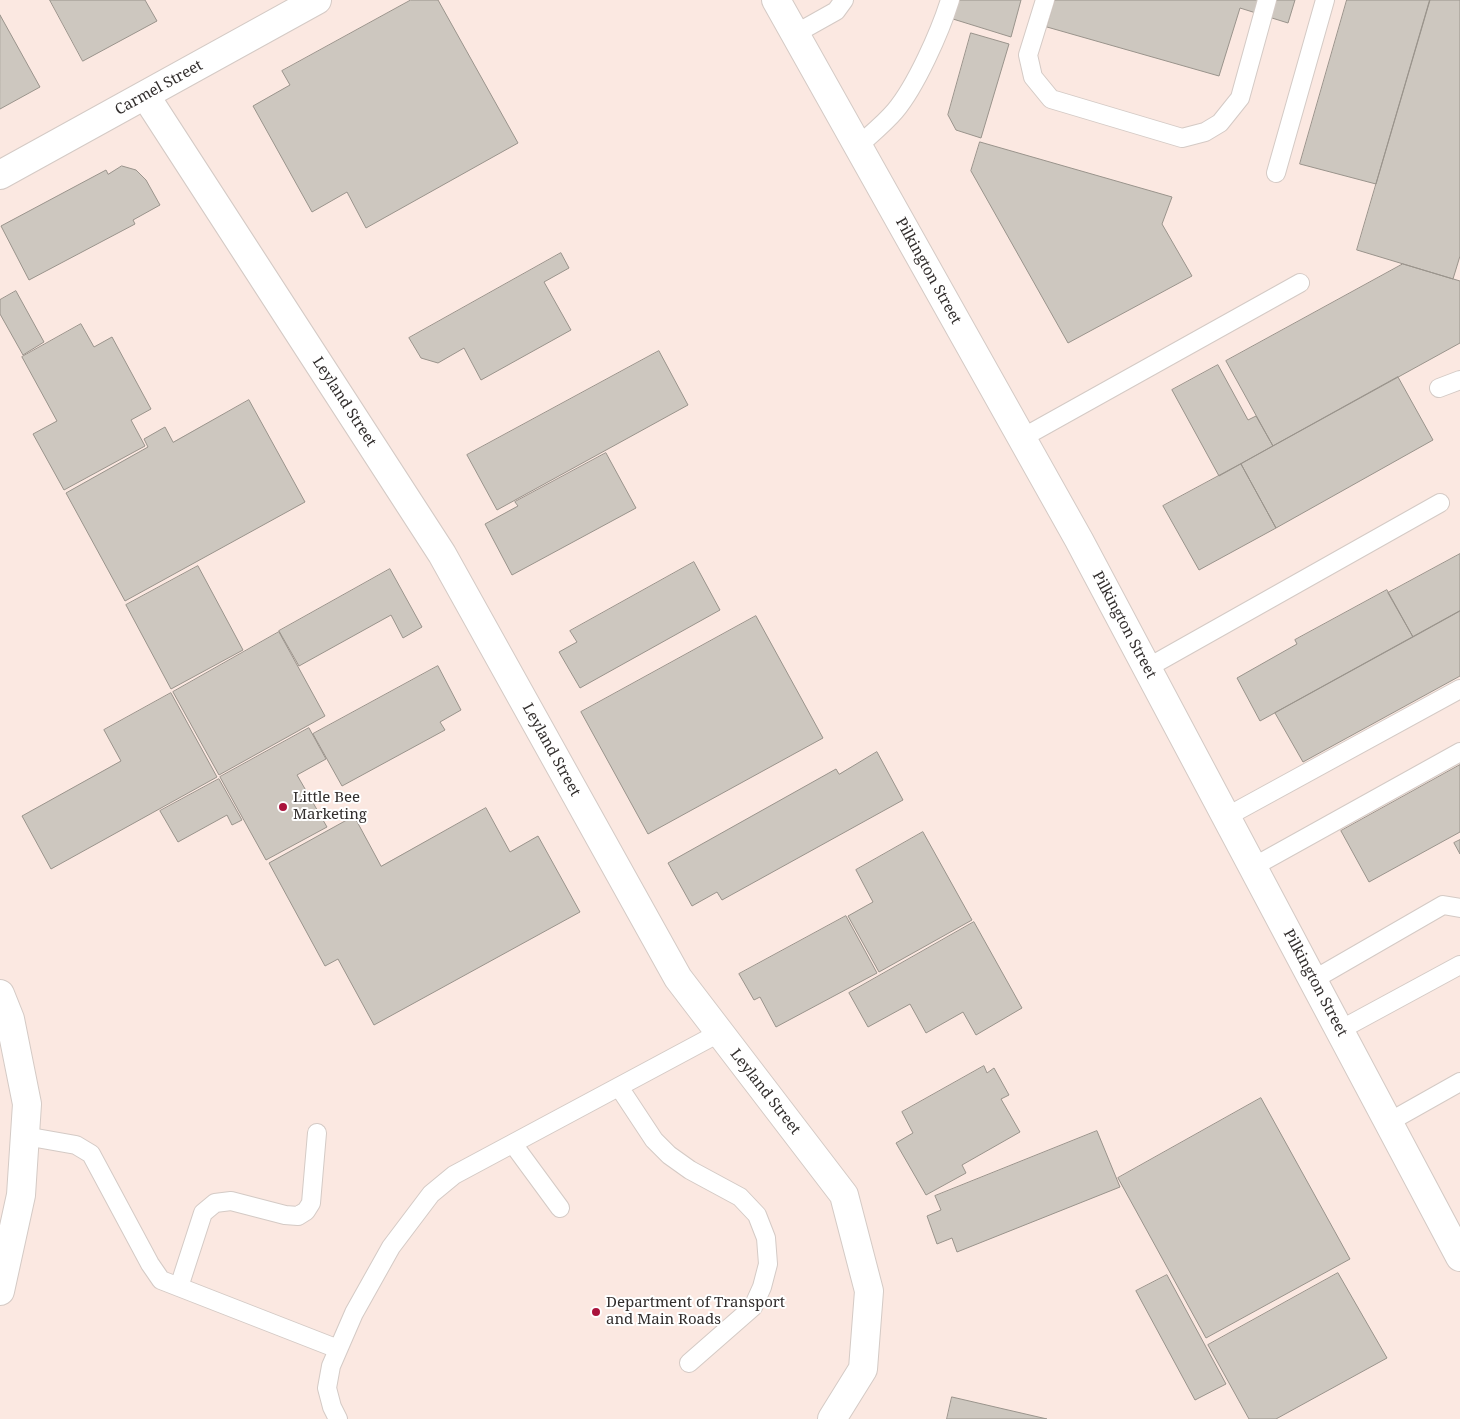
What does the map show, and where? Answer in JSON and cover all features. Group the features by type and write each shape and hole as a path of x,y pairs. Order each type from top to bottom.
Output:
{"street":[{"name":"Carmel Street","path":"0,175 318,0"},
{"name":"Pilkington Street","path":"776,0 1079,540 1460,1257"},
{"name":"Leyland Street","path":"145,95 442,554 678,978 844,1195 869,1291 863,1369 832,1419"},
{"path":"0,994 10,1020 27,1104 21,1195 0,1291"}],"lane":[{"path":"795,34 836,11 844,0"},
{"path":"858,146 895,111 917,78 945,17 950,0"},
{"path":"1045,0 1028,55 1033,77 1051,98 1182,138 1205,132 1220,123 1240,98 1267,0"},
{"path":"1276,173 1326,0"},
{"path":"1022,438 1300,283"},
{"path":"1439,388 1460,380"},
{"path":"1147,668 1440,503"},
{"path":"1226,817 1460,689"},
{"path":"1253,867 1460,752"},
{"path":"1313,980 1443,905 1460,908"},
{"path":"1340,1030 1460,965"},
{"path":"338,1419 332,1407 327,1388 331,1366 338,1349 354,1313 391,1247 431,1194 454,1175 720,1032"},
{"path":"1389,1122 1460,1082"},
{"path":"619,1087 654,1140 669,1155 690,1170 740,1198 757,1215 766,1238 768,1264 762,1287 753,1307 689,1363"},
{"path":"179,1287 203,1213 215,1203 231,1201 285,1215 298,1216 306,1211 311,1202 317,1133"},
{"path":"25,1136 76,1145 91,1154 150,1264 161,1280 338,1349"},
{"path":"513,1144 560,1208"}],"shaded area":[{"path":"0,0 1460,0 1460,1419 0,1419"}],"building":[{"path":"50,0 145,0 157,21 83,61"},
{"path":"411,0 438,0 518,143 366,228 347,192 312,212 253,106 290,85 282,71"},
{"path":"959,0 1021,0 1011,37 953,19"},
{"path":"1055,0 1295,0 1288,23 1240,8 1219,76 1047,27"},
{"path":"1347,0 1430,0 1376,184 1300,164"},
{"path":"1430,0 1460,0 1460,256 1453,279 1357,250"},
{"path":"0,15 40,87 0,109"},
{"path":"971,33 1009,44 981,138 956,130 948,115"},
{"path":"980,142 1172,197 1162,224 1192,276 1068,343 971,171"},
{"path":"122,166 136,170 146,180 160,205 133,220 135,224 29,280 1,226 106,170 108,174"},
{"path":"561,253 569,268 544,282 571,330 481,380 464,348 438,363 421,358 409,338"},
{"path":"1403,264 1460,281 1460,343 1273,446 1226,361"},
{"path":"16,291 44,342 23,355 0,314 0,300"},
{"path":"81,324 94,347 112,337 151,409 131,420 145,446 64,490 33,434 57,421 22,357"},
{"path":"659,351 688,405 497,510 467,455"},
{"path":"1218,365 1248,420 1256,416 1273,446 1219,476 1172,390"},
{"path":"1398,377 1433,440 1276,528 1241,464"},
{"path":"249,400 305,502 125,601 66,493 148,447 144,439 165,427 173,442"},
{"path":"606,453 636,508 512,575 485,524 518,506 515,502"},
{"path":"1241,464 1276,528 1199,570 1163,506"},
{"path":"1460,554 1460,611 1413,637 1388,593"},
{"path":"694,562 720,610 580,688 559,652 577,642 570,631"},
{"path":"198,566 243,650 171,689 126,605"},
{"path":"390,569 422,627 403,638 391,615 299,666 279,631"},
{"path":"1387,590 1413,637 1260,721 1237,678 1297,644 1295,640"},
{"path":"1460,611 1460,676 1303,762 1275,713"},
{"path":"756,616 823,738 648,834 581,712"},
{"path":"279,632 325,716 219,775 173,692"},
{"path":"438,666 461,710 440,722 445,730 342,786 313,734"},
{"path":"171,693 217,777 51,869 22,816 121,761 104,730"},
{"path":"309,728 326,759 297,775 327,827 266,860 220,777"},
{"path":"877,752 903,800 722,900 717,892 692,906 668,863 836,769 839,774"},
{"path":"1460,765 1460,832 1369,882 1341,831"},
{"path":"219,779 242,820 232,825 227,815 178,842 160,811"},
{"path":"486,808 510,852 538,836 580,912 374,1025 338,959 325,966 269,863 354,816 381,866"},
{"path":"923,832 972,920 879,972 848,916 873,902 856,870"},
{"path":"1460,840 1460,854 1454,843"},
{"path":"846,916 877,973 776,1027 760,997 754,1000 739,974"},
{"path":"974,922 1022,1008 976,1035 963,1012 926,1033 910,1004 868,1027 849,993"},
{"path":"984,1066 987,1073 994,1068 1009,1095 1001,1099 1020,1132 962,1165 966,1173 926,1195 896,1143 913,1133 902,1112"},
{"path":"1261,1098 1350,1259 1206,1338 1118,1178"},
{"path":"1097,1131 1120,1187 957,1252 952,1238 937,1244 927,1216 941,1210 935,1196"},
{"path":"1338,1273 1387,1358 1276,1419 1249,1419 1208,1345"},
{"path":"1167,1275 1226,1384 1195,1400 1136,1291"},
{"path":"952,1397 1047,1419 947,1419"}],"place":[{"name":"Little Bee Marketing","path":"283,807"},
{"name":"Department of Transport and Main Roads","path":"596,1312"}]}
